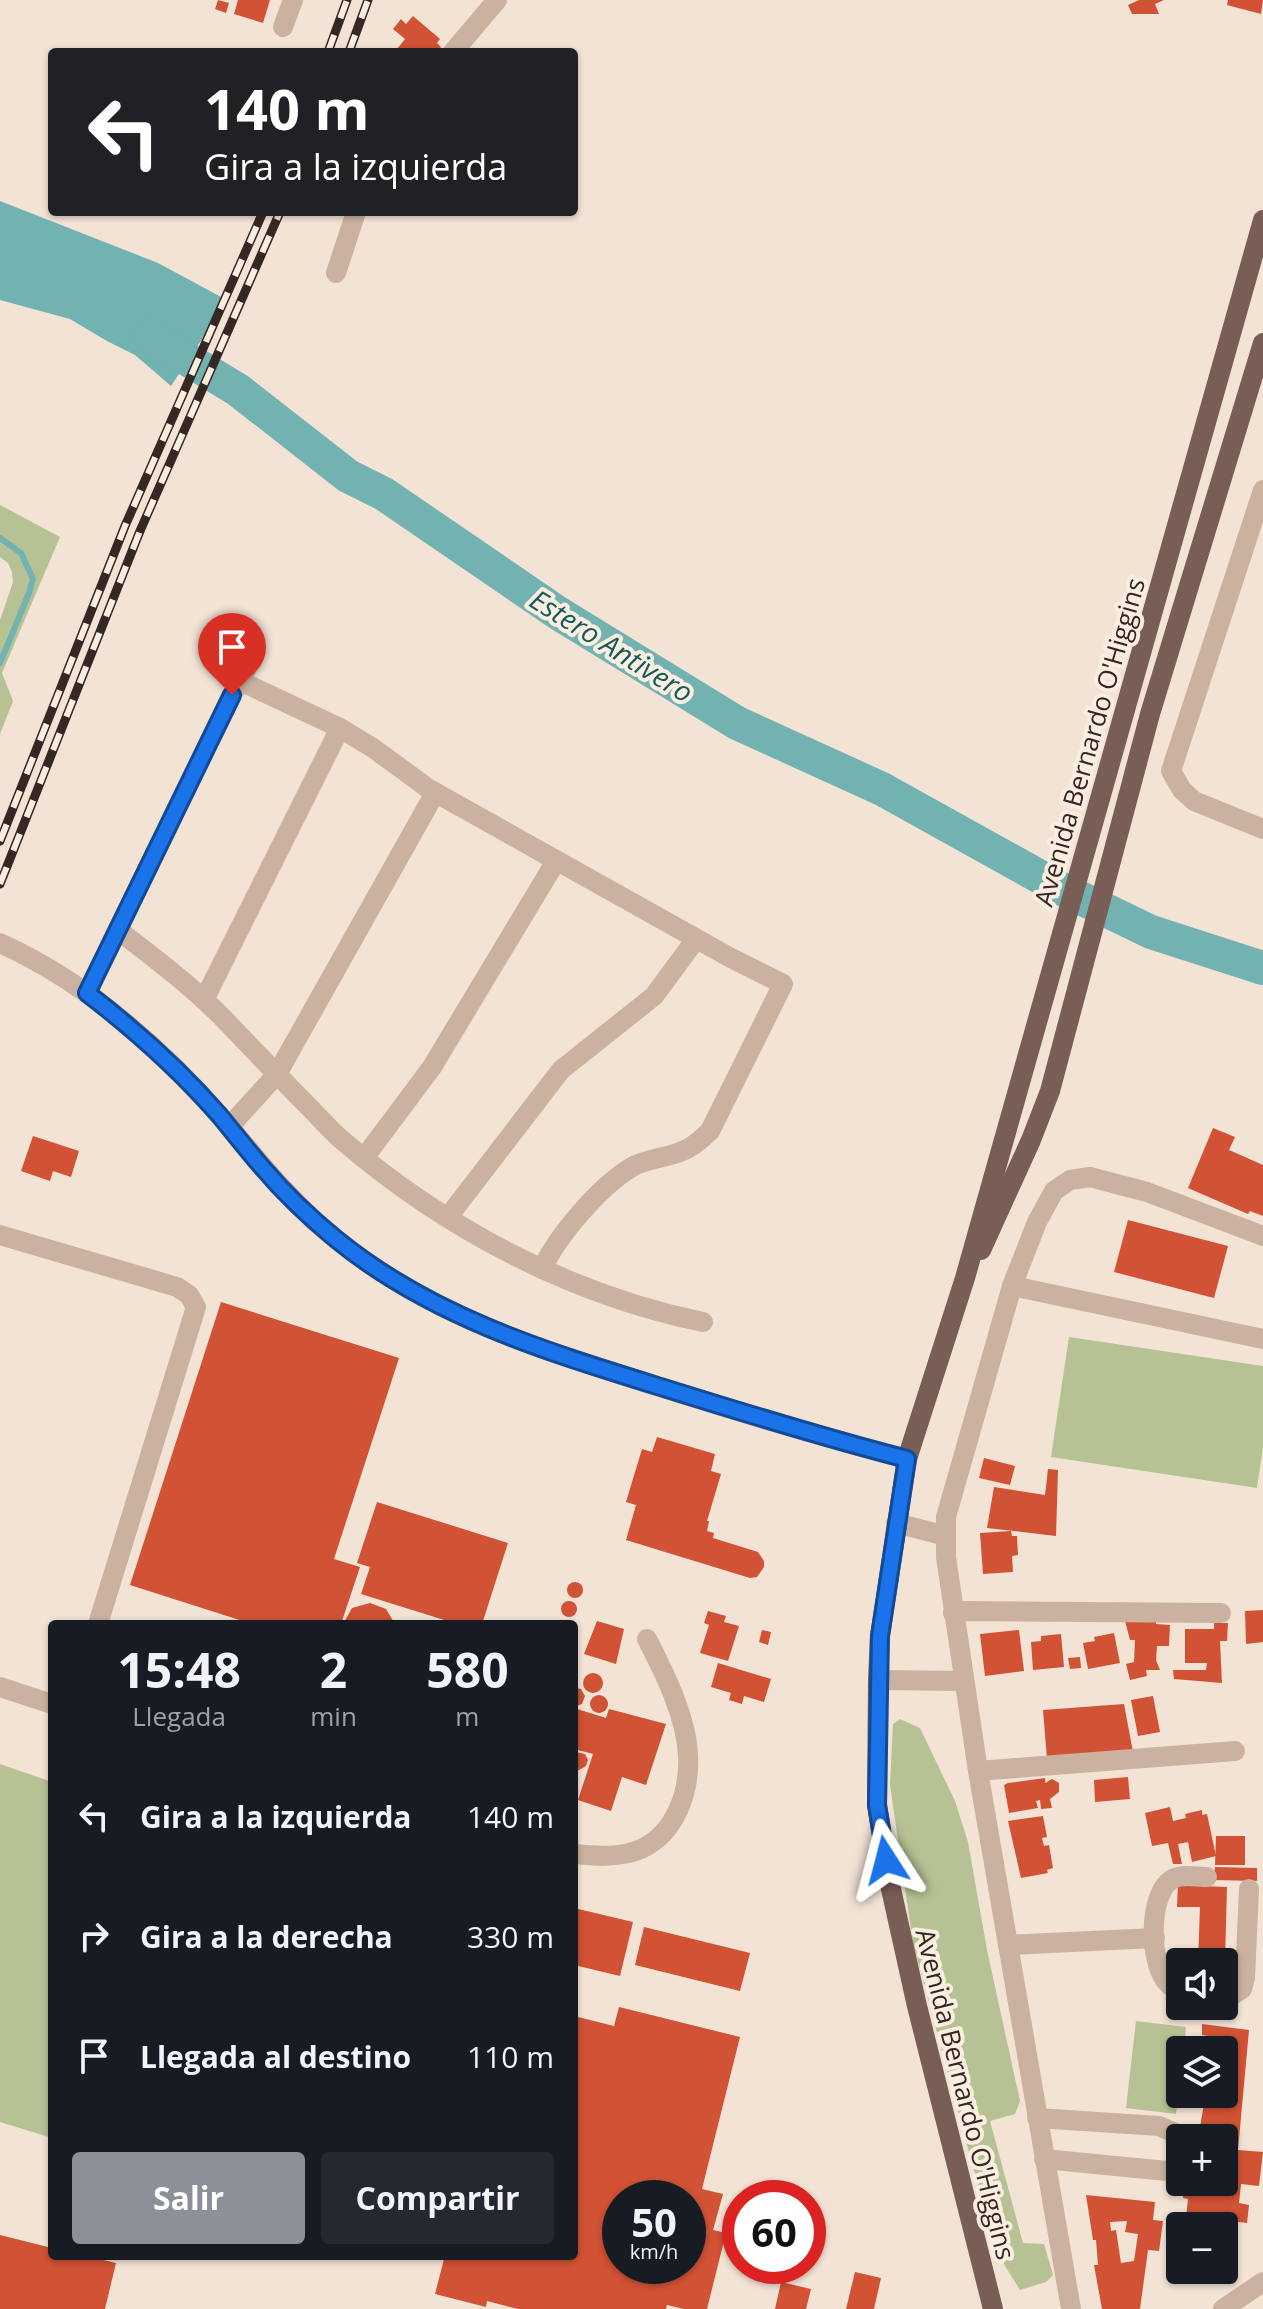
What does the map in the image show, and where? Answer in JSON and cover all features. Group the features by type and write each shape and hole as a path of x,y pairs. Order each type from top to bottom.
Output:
{"main road":[{"name":"Avenida Bernardo O'Higgins","path":"993,2309 976,2251 889,1880 877,1805 880,1636 907,1459 965,1278 1263,220"},
{"name":"Avenida Bernardo O'Higgins","path":"965,1278 997,1218 1050,1091 1150,714 1263,344"}],"street":[{"path":"283,27 293,0"},
{"path":"456,48 497,0"},
{"path":"336,273 355,216"},
{"path":"1263,490 1171,771 1182,790 1194,801 1263,829"},
{"path":"87,993 255,653"},
{"path":"240,681 340,728 435,793 696,939 783,984 710,1131 697,1144 681,1152 633,1166 578,1217 551,1250 542,1269"},
{"path":"204,1000 340,728"},
{"path":"229,1127 277,1074 435,793"},
{"path":"364,1158 432,1067 556,861"},
{"path":"118,930 204,1000 342,1140 411,1194 476,1235 542,1269 630,1304 703,1322"},
{"path":"448,1217 561,1070 654,996 696,939"},
{"path":"0,943 57,972 155,1049 286,1193 337,1240 399,1283 465,1319 532,1346 728,1409 907,1459"},
{"path":"1071,2309 953,1613 946,1557 946,1517 1012,1286 1037,1222 1054,1191 1070,1180 1090,1177 1147,1192 1263,1236"},
{"path":"0,1235 177,1287 189,1295 196,1307 99,1620"},
{"path":"1012,1286 1263,1339"},
{"path":"896,1523 946,1536"},
{"path":"953,1613 1221,1613"},
{"path":"578,1854 620,1855 643,1848 663,1832 679,1812 687,1785 688,1753 678,1709 647,1639"},
{"path":"878,1680 964,1681"},
{"path":"0,1687 48,1703"},
{"path":"978,1771 1235,1751"},
{"path":"1166,1981 1158,1964 1155,1938 1158,1900 1170,1880 1178,1876 1207,1877"},
{"path":"1238,1992 1242,1989 1245,1978 1249,1889"},
{"path":"1008,1945 1155,1938"},
{"path":"1037,2118 1159,2126 1166,2129"},
{"path":"1044,2159 1166,2171"},
{"path":"1223,2309 1263,2282"}],"green space":[{"path":"0,505 60,537 2,673 13,701 0,734 0,620 13,582 8,563 0,557"},
{"path":"1069,1337 1263,1366 1263,1447 1257,1488 1051,1457"},
{"path":"900,1719 920,1728 955,1801 968,1842 987,1950 1020,2101 1015,2114 990,2121 1023,2243 1044,2244 1053,2275 1046,2282 1020,2290 1005,2266 983,2204 913,1943 890,1785 893,1724"},
{"path":"0,1764 48,1781 48,2137 0,2122"},
{"path":"1136,2021 1186,2027 1185,2036 1166,2036 1166,2108 1177,2108 1176,2114 1126,2108"}],"water":[{"path":"0,201 158,263 223,298 206,333 171,386 135,355 70,319 0,300"}],"building":[{"path":"218,0 229,3 226,13 215,9"},
{"path":"238,0 270,0 263,23 234,14"},
{"path":"1139,0 1164,0 1155,4 1159,14 1132,14 1128,5"},
{"path":"1228,0 1263,0 1261,14 1227,5"},
{"path":"413,16 440,39 437,43 441,47 398,48 405,39 393,29 401,19 406,24"},
{"path":"1213,1128 1235,1137 1229,1150 1263,1165 1263,1216 1250,1211 1248,1214 1188,1188"},
{"path":"33,1136 79,1151 71,1177 53,1171 50,1181 21,1171"},
{"path":"1128,1220 1228,1246 1214,1298 1114,1272"},
{"path":"221,1302 399,1358 334,1559 360,1567 342,1620 239,1620 130,1585"},
{"path":"657,1437 715,1454 711,1471 721,1474 707,1531 714,1533 713,1538 758,1552 764,1567 757,1577 750,1578 626,1540 636,1505 626,1502 642,1449 652,1452"},
{"path":"984,1458 1015,1466 1010,1485 979,1478"},
{"path":"1048,1469 1058,1470 1056,1536 987,1528 994,1487 1045,1495"},
{"path":"377,1502 508,1543 483,1620 444,1620 361,1594 370,1567 357,1563"},
{"path":"1011,1531 1012,1536 1017,1536 1018,1555 1012,1556 1013,1572 983,1574 980,1533"},
{"path":"572,1582 578,1582 583,1590 581,1596 572,1598 567,1593 567,1587"},
{"path":"566,1601 572,1601 577,1609 575,1615 566,1617 561,1612 561,1606"},
{"path":"370,1603 386,1609 393,1620 345,1620 352,1608"},
{"path":"1263,1610 1263,1642 1246,1644 1245,1611"},
{"path":"708,1611 726,1616 724,1622 739,1626 728,1661 700,1653 709,1625 704,1623"},
{"path":"597,1621 624,1629 616,1664 584,1654"},
{"path":"1125,1621 1156,1621 1156,1624 1170,1625 1169,1646 1157,1646 1156,1660 1160,1670 1146,1670 1147,1676 1130,1680 1126,1664 1134,1662 1135,1640 1130,1640"},
{"path":"1214,1623 1228,1623 1227,1641 1220,1641 1222,1683 1174,1679 1173,1670 1206,1670 1207,1663 1185,1663 1185,1629 1214,1629"},
{"path":"762,1630 771,1632 768,1645 759,1642"},
{"path":"1019,1630 1024,1671 985,1676 980,1634"},
{"path":"1114,1633 1120,1663 1088,1669 1083,1643"},
{"path":"1061,1634 1064,1667 1033,1670 1031,1642 1041,1641 1041,1636"},
{"path":"1080,1657 1081,1668 1070,1669 1068,1658"},
{"path":"718,1663 771,1679 764,1702 744,1696 742,1704 729,1700 731,1693 711,1687"},
{"path":"589,1673 597,1673 603,1683 597,1693 589,1693 583,1687 583,1679"},
{"path":"578,1688 585,1696 582,1704 578,1705"},
{"path":"599,1695 608,1704 599,1713 590,1704"},
{"path":"1153,1696 1160,1732 1138,1736 1131,1700"},
{"path":"1124,1704 1133,1752 1047,1759 1043,1710"},
{"path":"578,1709 606,1718 609,1709 666,1724 646,1785 622,1777 611,1811 578,1800 593,1754 578,1750"},
{"path":"578,1752 585,1754 588,1760 586,1766 579,1770"},
{"path":"1128,1777 1130,1799 1095,1802 1094,1780"},
{"path":"1045,1778 1045,1783 1052,1779 1059,1783 1059,1792 1050,1799 1052,1808 1041,1809 1040,1800 1036,1801 1038,1808 1009,1813 1004,1785"},
{"path":"1170,1807 1173,1821 1202,1810 1202,1815 1207,1814 1216,1856 1192,1862 1188,1842 1178,1844 1182,1864 1173,1864 1168,1843 1152,1846 1145,1813"},
{"path":"1043,1816 1047,1837 1042,1838 1044,1846 1049,1845 1053,1868 1047,1870 1048,1873 1021,1878 1008,1821"},
{"path":"1216,1836 1245,1836 1245,1865 1215,1865"},
{"path":"1215,1867 1257,1868 1257,1881 1214,1880"},
{"path":"1178,1885 1227,1887 1225,1948 1199,1948 1200,1907 1177,1907"},
{"path":"578,1909 633,1922 620,1976 578,1966"},
{"path":"644,1927 750,1953 740,1991 635,1965"},
{"path":"619,2007 740,2037 704,2180 602,2180 602,2284 706,2284 706,2190 722,2194 713,2230 722,2232 722,2249 707,2309 667,2305 666,2309 518,2309 487,2301 486,2307 435,2294 444,2260 578,2260 578,2017 614,2026"},
{"path":"1202,2024 1249,2030 1238,2150 1238,2124 1200,2124 1203,2108 1238,2108 1238,2036 1202,2035"},
{"path":"1238,2150 1263,2152 1259,2186 1241,2184 1239,2203 1249,2205 1247,2223 1238,2222 1238,2212 1187,2212 1188,2199 1183,2198 1238,2196"},
{"path":"1086,2195 1155,2202 1153,2220 1163,2221 1159,2251 1148,2250 1140,2309 1102,2309 1094,2265 1098,2265 1096,2240 1093,2240","holes":["1127,2221 1125,2232 1138,2234 1134,2261 1121,2263 1116,2230 1111,2231 1110,2222"]},
{"path":"0,2235 48,2247 48,2260 104,2260 116,2263 105,2309 0,2309"},
{"path":"855,2272 881,2278 874,2309 846,2309"},
{"path":"781,2284 811,2289 806,2309 775,2309"}],"waterway":[{"name":"Estero Antivero","path":"149,336 238,390 348,476 384,494 558,613 737,723 882,789 1060,888 1151,932 1263,968"},
{"path":"0,538 21,553 33,579 0,663"}],"railway":[{"path":"329,48 347,0"},
{"path":"350,48 368,0"},
{"path":"0,841 125,526 261,216"},
{"path":"0,884 140,531 278,216"}],"route":[{"path":"232,695 87,993 172,1066 311,1217 368,1263 432,1302 532,1346 728,1409 907,1459 880,1636 877,1805 886,1860"}]}
